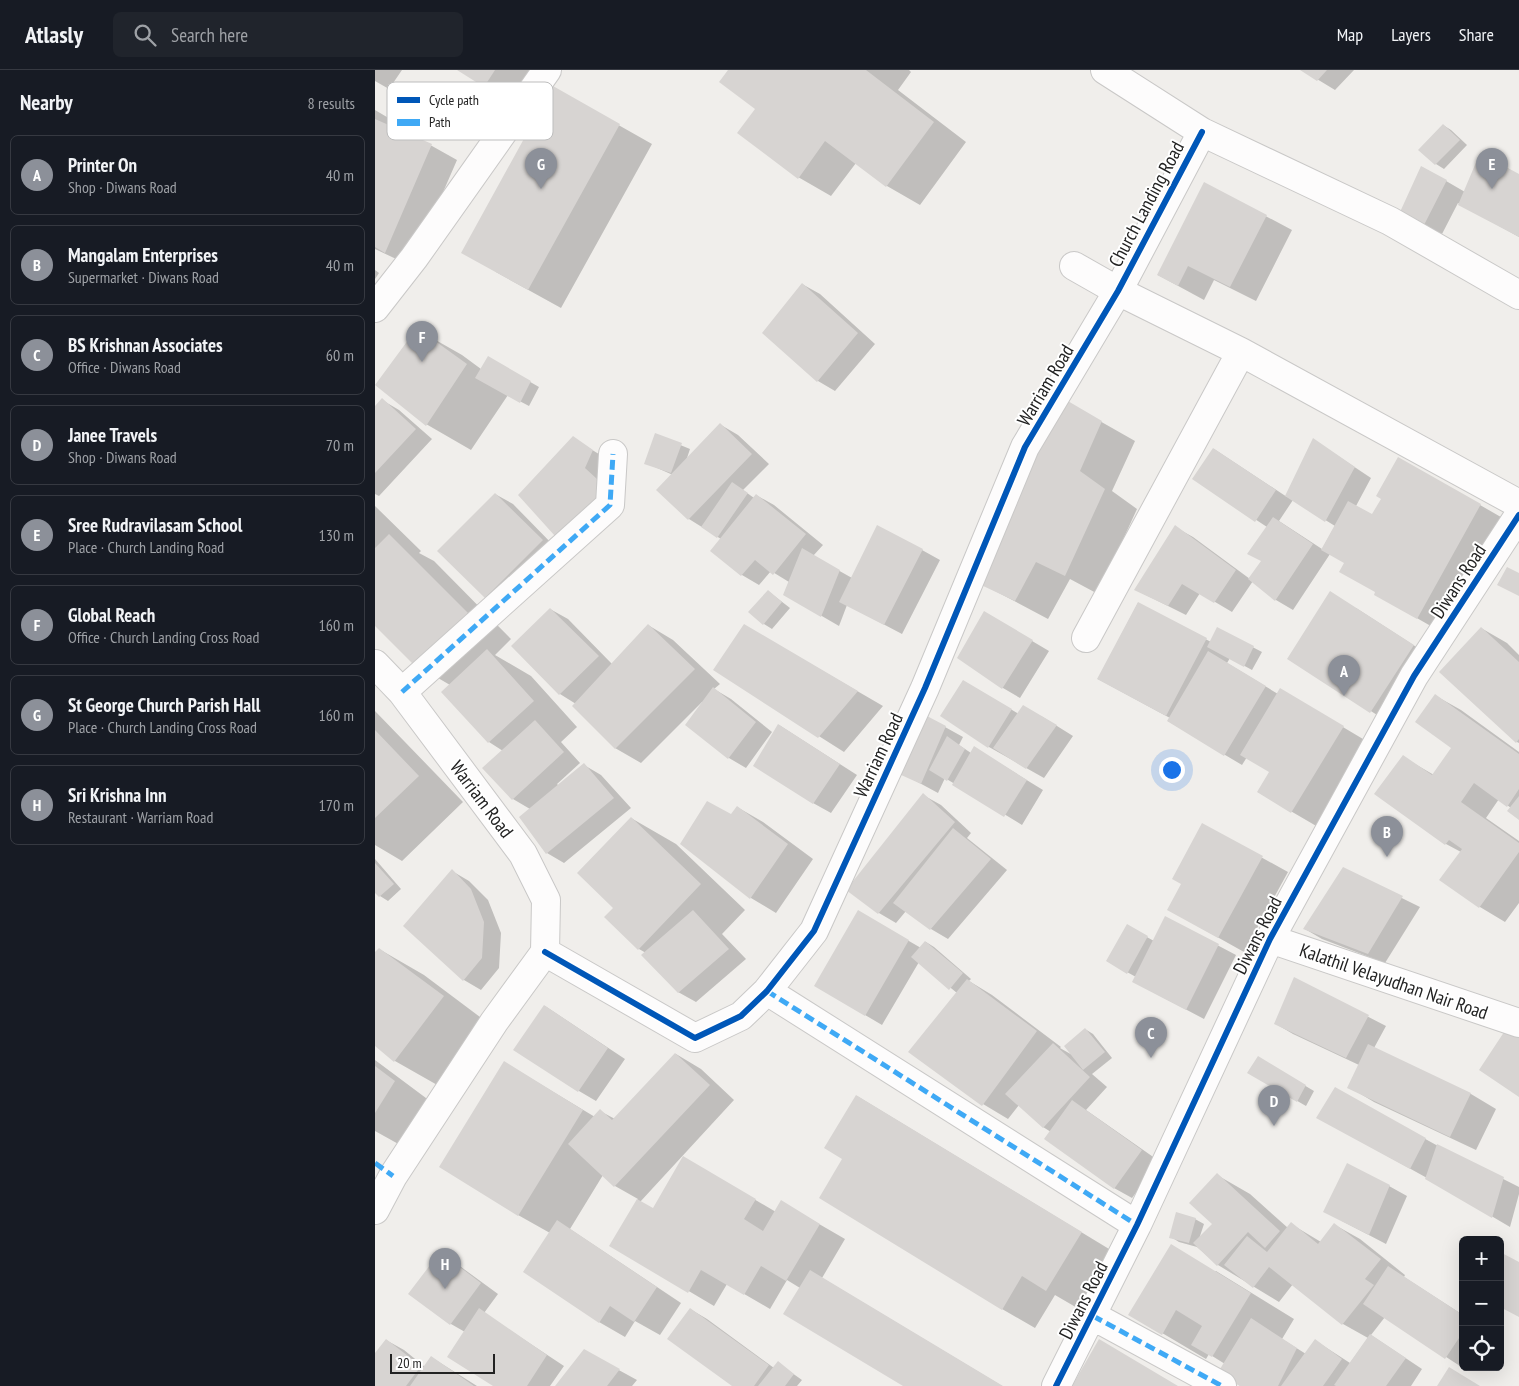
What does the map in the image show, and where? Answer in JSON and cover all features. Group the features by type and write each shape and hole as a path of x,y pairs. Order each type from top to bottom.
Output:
{"street":[{"path":"539,82 547,70"},
{"name":"Church Landing Road","path":"1105,70 1202,132 1390,222 1519,295"},
{"name":"Church Landing Road","path":"1202,132 1118,291 1241,352 1519,504"},
{"path":"375,308 415,258 498,140"},
{"path":"1074,266 1118,291"},
{"name":"Warriam Road","path":"375,664 401,692 523,854 546,900 545,952 695,1038 741,1016 767,991 814,931 925,688 1025,447 1118,291"},
{"path":"1086,638 1241,352"},
{"path":"401,692 610,505 613,454"},
{"name":"Diwans Road","path":"1056,1386 1093,1316 1137,1225 1270,939 1413,676 1519,515"},
{"name":"Kalathil Velayudhan Nair Road","path":"1270,939 1519,1023"},
{"path":"375,1210 384,1169 495,1022 545,952"},
{"path":"767,991 1137,1225"},
{"path":"1093,1316 1222,1386"}],"building":[{"path":"457,70 495,70 487,82 476,82"},
{"path":"728,70 866,70 934,122 886,187 825,141 798,179 737,133 755,109 719,82"},
{"path":"1300,70 1327,70 1317,81"},
{"path":"553,86 620,124 528,290 461,253 523,140 553,140"},
{"path":"375,119 387,124 387,140 423,140 432,144 385,253 375,247"},
{"path":"1443,124 1460,140 1435,165 1418,150"},
{"path":"1480,153 1519,174 1519,237 1458,205"},
{"path":"1421,166 1447,180 1424,225 1400,212"},
{"path":"1204,182 1267,215 1230,287 1188,266 1178,286 1157,275"},
{"path":"802,283 858,333 817,382 762,333"},
{"path":"417,328 467,364 426,426 375,385"},
{"path":"488,356 531,381 520,403 475,378"},
{"path":"1061,397 1102,421 1080,471 1105,489 1065,576 1036,562 1015,601 979,584"},
{"path":"382,398 416,429 375,473 375,406"},
{"path":"720,423 752,454 688,520 656,490"},
{"path":"655,433 682,443 671,473 644,464"},
{"path":"573,436 593,450 585,468 597,479 596,504 555,536 518,495"},
{"path":"1313,438 1355,467 1325,522 1285,496"},
{"path":"1213,448 1276,490 1255,522 1192,479"},
{"path":"1398,457 1481,504 1417,619 1374,595 1375,592 1339,572 1344,563 1321,550 1348,501 1372,514 1381,499 1376,496"},
{"path":"732,482 748,493 717,538 701,527"},
{"path":"495,493 543,540 485,598 437,551"},
{"path":"756,494 806,534 773,575 755,560 741,576 710,551"},
{"path":"1273,517 1313,544 1275,601 1248,579 1261,561 1247,554"},
{"path":"877,525 923,549 884,625 839,602"},
{"path":"1175,525 1236,570 1214,603 1182,584 1168,606 1134,590"},
{"path":"389,534 468,613 415,666 375,626 375,548"},
{"path":"802,548 840,570 821,617 783,595"},
{"path":"1507,567 1519,573 1519,596 1497,585"},
{"path":"768,590 782,602 763,625 748,612"},
{"path":"1330,591 1414,645 1370,713 1287,659"},
{"path":"1138,602 1207,638 1166,716 1097,679"},
{"path":"550,608 599,656 559,695 511,646"},
{"path":"984,611 1033,640 1002,689 957,658"},
{"path":"648,624 695,669 615,749 572,706"},
{"path":"744,624 858,691 818,738 713,670"},
{"path":"1217,627 1254,646 1244,667 1207,647"},
{"path":"1481,627 1519,662 1519,739 1516,743 1439,672"},
{"path":"487,649 534,701 488,743 441,692"},
{"path":"1208,651 1266,686 1224,756 1167,721"},
{"path":"963,680 1012,709 988,748 940,716"},
{"path":"713,687 756,722 728,759 685,725"},
{"path":"1280,688 1344,726 1291,813 1257,792 1269,772 1240,755"},
{"path":"1435,694 1519,754 1519,789 1507,807 1474,783 1461,802 1519,843 1519,852 1479,908 1439,880 1462,849 1449,840 1445,845 1374,794 1403,755 1432,775 1451,748 1415,722"},
{"path":"1023,705 1057,725 1026,769 993,748"},
{"path":"927,716 946,726 921,784 899,774"},
{"path":"535,720 564,752 512,800 482,768"},
{"path":"778,724 840,764 813,804 753,766"},
{"path":"375,730 419,776 375,818"},
{"path":"947,736 965,749 947,781 929,770"},
{"path":"974,746 1027,780 1004,817 952,785"},
{"path":"584,763 614,798 546,854 519,817"},
{"path":"923,793 955,822 878,914 846,890"},
{"path":"1519,796 1519,820 1507,811"},
{"path":"707,801 731,814 737,806 788,844 750,899 680,844"},
{"path":"631,817 701,884 638,950 604,917 613,908 577,873"},
{"path":"1202,823 1263,856 1218,938 1167,910 1181,884 1172,879"},
{"path":"953,828 991,859 930,930 893,903"},
{"path":"375,863 394,884 379,897 375,893"},
{"path":"1343,867 1403,896 1368,954 1303,929"},
{"path":"452,869 471,889 484,922 482,958 463,981 403,926"},
{"path":"693,910 729,949 678,993 641,955"},
{"path":"858,910 909,940 865,1016 814,986"},
{"path":"1165,916 1219,944 1186,1010 1132,982"},
{"path":"1127,924 1148,936 1127,974 1106,961"},
{"path":"925,941 963,973 949,990 911,957"},
{"path":"379,948 444,996 394,1062 375,1046 375,952"},
{"path":"1294,977 1369,1015 1346,1058 1274,1024"},
{"path":"967,979 1037,1031 982,1106 908,1052"},
{"path":"544,1005 608,1048 578,1092 513,1050"},
{"path":"1510,1023 1519,1029 1519,1097 1479,1070"},
{"path":"1085,1028 1105,1052 1083,1070 1064,1046"},
{"path":"1053,1043 1090,1077 1043,1128 1005,1094"},
{"path":"1368,1044 1471,1093 1450,1137 1347,1088"},
{"path":"675,1053 710,1085 614,1187 568,1144 600,1109 612,1120"},
{"path":"1258,1056 1306,1085 1297,1102 1247,1073"},
{"path":"504,1061 583,1110 518,1216 439,1167"},
{"path":"375,1066 395,1081 375,1113"},
{"path":"1335,1087 1426,1138 1410,1169 1316,1118"},
{"path":"856,1095 1082,1232 1046,1291 1022,1276 1002,1310 819,1198 842,1159 824,1148"},
{"path":"1072,1100 1142,1150 1114,1189 1044,1139"},
{"path":"1437,1144 1504,1177 1492,1218 1425,1179"},
{"path":"683,1156 756,1199 744,1219 763,1231 781,1200 820,1224 786,1281 761,1266 744,1295 701,1270 688,1293 609,1246 637,1199 653,1208"},
{"path":"1347,1163 1390,1185 1369,1235 1323,1212"},
{"path":"1217,1173 1280,1231 1265,1248 1248,1232 1217,1266 1193,1243 1212,1224 1189,1203"},
{"path":"1176,1212 1196,1218 1189,1243 1169,1238"},
{"path":"557,1220 657,1287 634,1322 610,1306 599,1323 523,1272"},
{"path":"1291,1222 1318,1244 1334,1223 1381,1259 1365,1279 1374,1285 1342,1325 1269,1267 1253,1288 1224,1265 1247,1236 1267,1252"},
{"path":"1171,1244 1251,1293 1212,1357 1191,1345 1202,1326 1176,1310 1162,1335 1128,1315"},
{"path":"440,1252 481,1283 450,1325 408,1294"},
{"path":"1504,1254 1519,1262 1519,1317 1504,1309"},
{"path":"1388,1266 1459,1312 1459,1338 1445,1359 1363,1304"},
{"path":"810,1270 1003,1386 903,1386 783,1314"},
{"path":"479,1308 547,1355 527,1386 493,1386 447,1357"},
{"path":"690,1308 769,1365 754,1386 732,1386 667,1339"},
{"path":"1251,1318 1297,1348 1278,1386 1240,1386 1217,1374"},
{"path":"1370,1334 1406,1358 1386,1386 1334,1385"},
{"path":"386,1339 421,1366 406,1386 375,1386 375,1353"},
{"path":"1099,1339 1178,1386 1072,1386"},
{"path":"1315,1339 1342,1359 1323,1386 1281,1386"},
{"path":"584,1349 620,1369 607,1386 555,1386"},
{"path":"431,1356 474,1386 410,1386"},
{"path":"778,1361 794,1374 785,1386 758,1386"},
{"path":"1449,1367 1480,1386 1437,1386"}],"marked path":[{"path":"402,692 610,505 613,454"},
{"path":"767,991 1137,1225"},
{"path":"375,1163 393,1176"},
{"path":"1093,1316 1222,1386"}],"cycle path":[{"path":"545,952 695,1038 741,1016 767,991 814,931 925,688 1025,447 1118,291 1202,132"},
{"path":"1056,1386 1137,1225 1270,939 1414,676 1519,515"}],"place":[{"name":"St George Church Parish Hall","path":"541,189"},
{"name":"Sree Rudravilasam School","path":"1492,189"},
{"name":"Global Reach","path":"422,362"},
{"name":"Printer On","path":"1344,696"},
{"name":"Mangalam Enterprises","path":"1387,857"},
{"name":"BS Krishnan Associates","path":"1151,1058"},
{"name":"Janee Travels","path":"1274,1126"},
{"name":"Sri Krishna Inn","path":"445,1289"}]}
